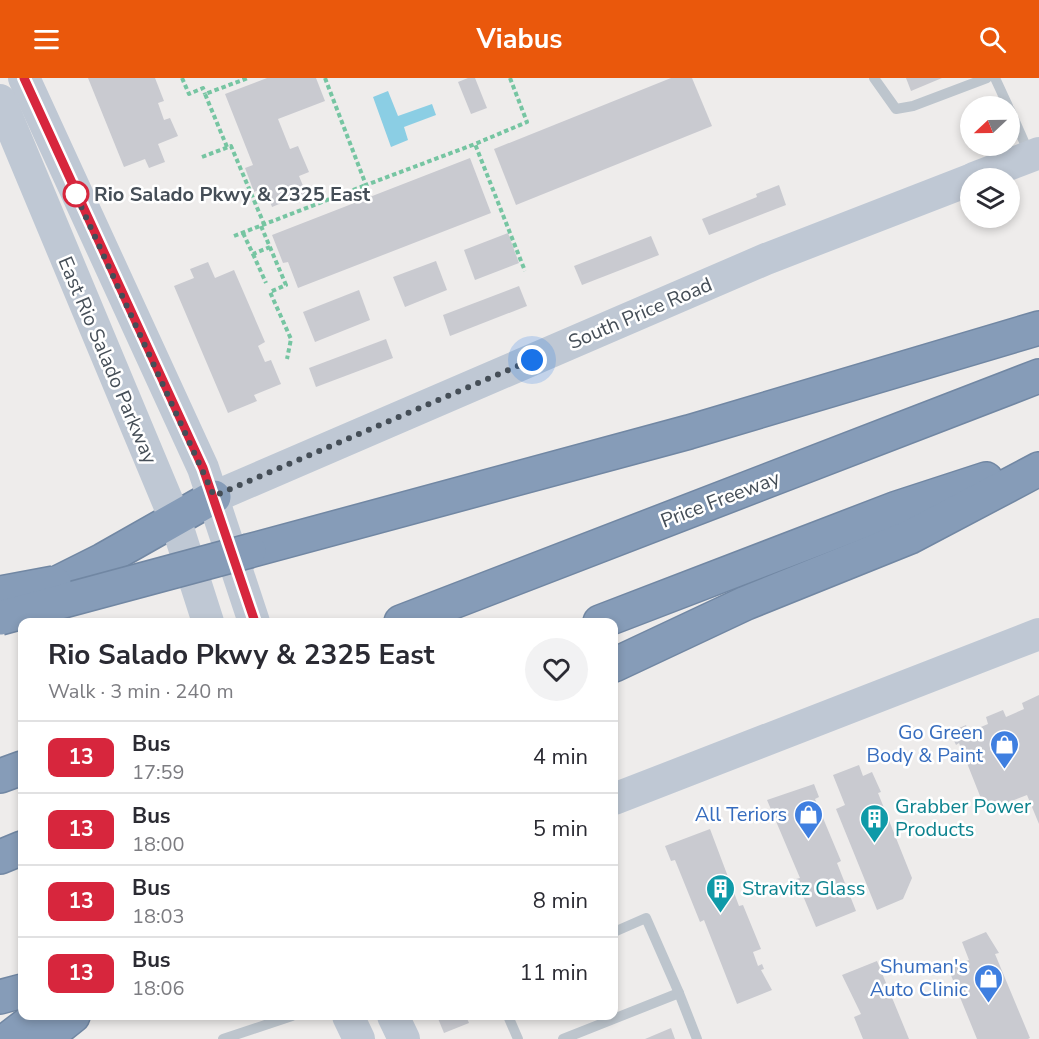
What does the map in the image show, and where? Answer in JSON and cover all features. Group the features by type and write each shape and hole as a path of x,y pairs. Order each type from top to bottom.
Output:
{"highway":[{"path":"0,618 689,432 1039,328"},
{"name":"Price Freeway","path":"411,618 1039,376"},
{"path":"610,618 897,508 1039,462"},
{"path":"618,663 746,603 910,537 1039,468"},
{"path":"0,613 214,496"},
{"path":"0,593 116,571 249,551"},
{"path":"0,776 18,769"},
{"path":"0,857 18,850"},
{"path":"0,997 18,992"},
{"path":"8,1039 33,1020"},
{"path":"44,1039 68,1020"}],"main road":[{"name":"East Rio Salado Parkway","path":"24,78 214,496 254,618"},
{"name":"East Rio Salado Parkway","path":"2,105 175,519 207,618"},
{"path":"2,105 48,171 82,246 99,245"},
{"name":"South Price Road","path":"1001,168 1035,155"},
{"name":"South Price Road","path":"214,496 766,259 960,184"},
{"path":"618,797 1039,634"},
{"path":"350,1020 359,1039"},
{"path":"395,1020 404,1039"}],"lane":[{"path":"874,78 896,109 913,106 987,78"},
{"path":"995,78 1003,96"},
{"path":"1020,128 1035,155"},
{"path":"618,930 646,918 697,1039"},
{"path":"618,1017 678,993"},
{"path":"223,1039 280,1020"},
{"path":"510,1020 518,1039"},
{"path":"563,1039 610,1020"}],"path":[{"path":"182,78 189,94 203,88 227,147"},
{"path":"205,94 248,78"},
{"path":"325,78 366,185"},
{"path":"234,236 527,122 510,78"},
{"path":"475,144 525,271"},
{"path":"202,157 231,146 286,285 270,292 291,339 287,359"},
{"path":"243,233 266,283"},
{"path":"253,254 270,247"}],"water":[{"path":"388,91 398,116 432,104 436,115 404,127 408,140 391,147 373,97"}],"building":[{"path":"88,78 155,78 164,101 158,103 164,120 170,118 178,136 158,144 165,162 149,168 145,159 124,167"},
{"path":"267,78 316,78 325,101 278,119 290,149 298,146 309,172 299,176 306,193 272,207 265,187 254,192 245,168 253,165 225,94"},
{"path":"475,78 487,108 471,114 458,82"},
{"path":"671,78 692,78 712,126 516,205 494,149"},
{"path":"906,78 942,78 911,91"},
{"path":"470,158 491,213 298,288 288,262 283,263 272,235"},
{"path":"779,185 786,205 709,235 702,219 757,197 756,194"},
{"path":"508,233 519,263 475,280 464,250"},
{"path":"651,236 659,255 582,285 574,266"},
{"path":"436,261 447,290 405,307 393,277"},
{"path":"208,262 215,278 234,270 265,342 258,346 265,362 271,360 281,384 254,395 257,401 228,413 174,286 194,278 190,269"},
{"path":"519,286 527,306 450,336 443,315"},
{"path":"359,290 370,320 315,342 303,312"},
{"path":"386,339 393,358 316,387 309,368"},
{"name":"Go Green Body & Paint","path":"1039,695 1039,824 1027,795 986,811 959,743 956,745 950,732 966,725 969,732 988,724 986,717 1003,710 1006,717 1024,709 1022,703"},
{"name":"Grabber Power Products","path":"859,765 863,776 872,772 881,792 878,793 912,878 903,899 877,910 836,809 845,805 833,775"},
{"name":"All Teriors","path":"814,784 819,797 815,799 841,861 837,863 856,911 816,927 796,879 800,878 767,800"},
{"name":"Stravitz Glass","path":"710,829 739,906 743,905 761,949 753,952 758,966 762,964 764,969 761,970 772,990 737,1004 704,920 700,922 675,860 671,861 665,846"},
{"name":"Shuman's Auto Clinic","path":"986,932 999,953 995,954 1030,1038 1028,1039 977,1039 948,968 969,960 962,942"},
{"path":"877,961 909,1039 863,1039 854,1017 861,1014 842,975"},
{"path":"439,1020 468,1020 469,1023 444,1033"},
{"path":"671,1028 675,1039 645,1039"}],"bus line":[{"name":"13","path":"24,78 66,174 203,468 254,618"}],"place":[{"name":"Rio Salado Pkwy & 2325 East","path":"76,194"},
{"name":"Go Green Body & Paint","path":"1004,770"},
{"name":"All Teriors","path":"808,840"},
{"name":"Grabber Power Products","path":"874,844"},
{"name":"Stravitz Glass","path":"721,914"},
{"name":"Shuman's Auto Clinic","path":"989,1004"}],"route":[{"path":"76,194 74,191 214,496 532,360"}]}
